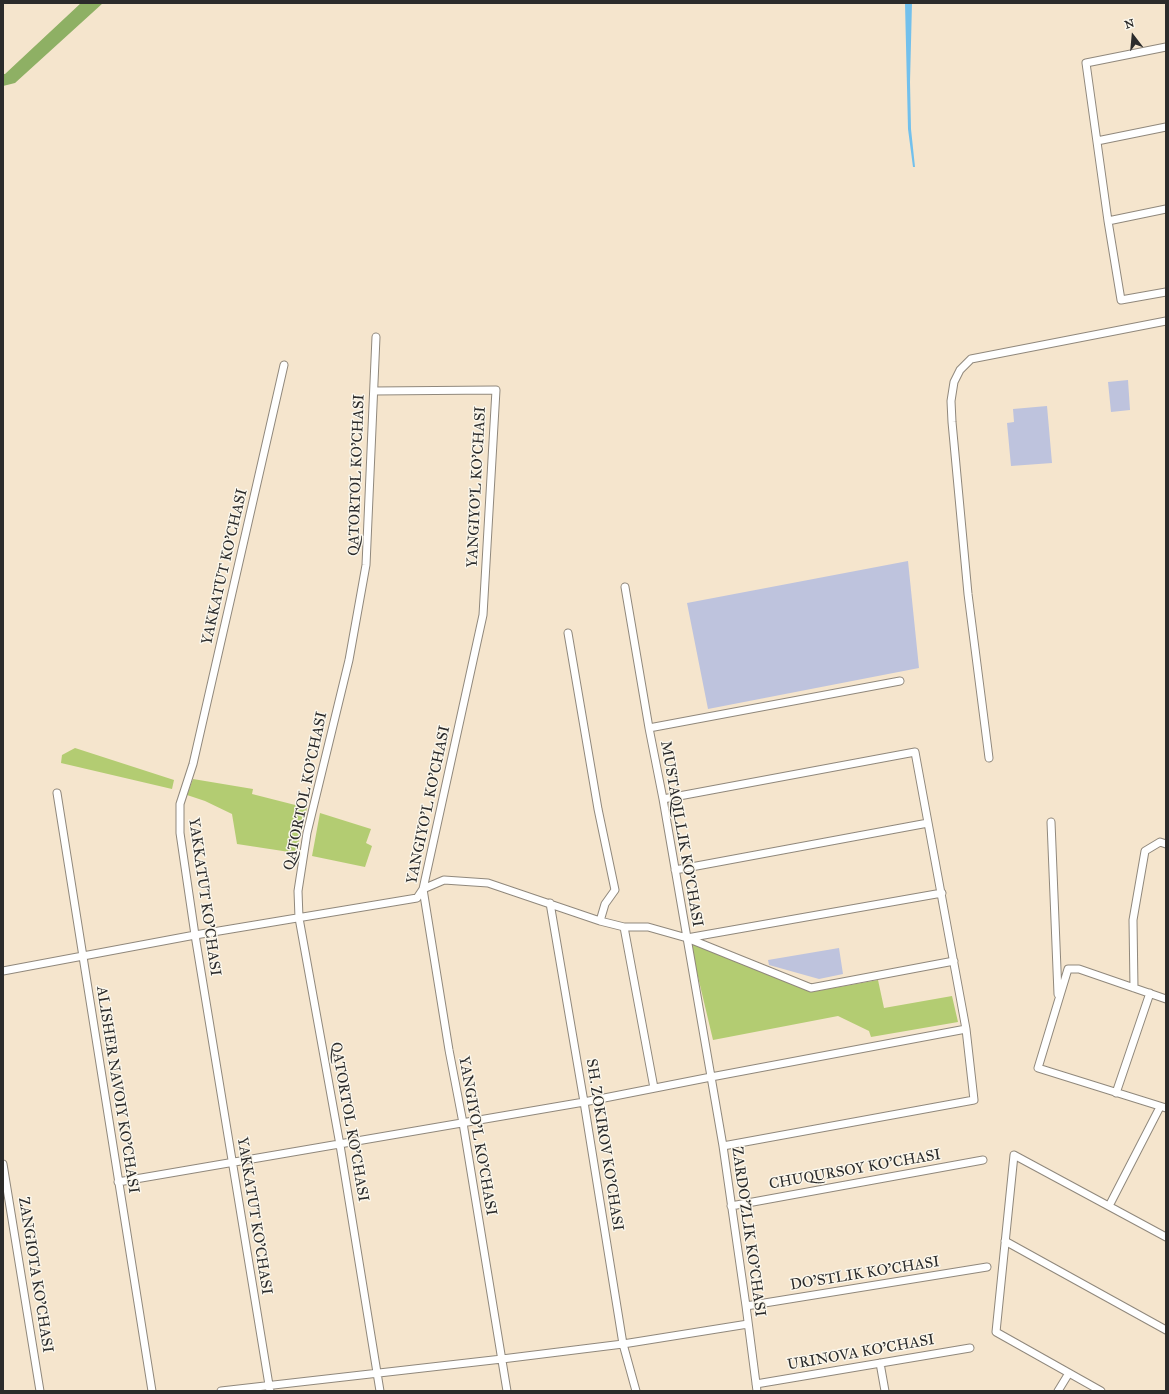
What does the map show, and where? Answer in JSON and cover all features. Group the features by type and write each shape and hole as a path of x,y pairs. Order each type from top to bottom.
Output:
{"street":[{"path":"1166,46 1086,63 1108,221 1121,300 1166,292"},
{"path":"1097,141 1166,127"},
{"path":"1108,221 1166,209"},
{"path":"988,758 968,594 954,446 951,401 954,382 960,370 971,359 1166,320"},
{"name":"QATORTOL KO'CHASI","path":"376,337 366,565 349,660 307,832 298,891 299,918 340,1145 380,1391"},
{"name":"YAKKATUT KO'CHASI","path":"269,1388 195,936 180,833 180,804 193,764 284,364"},
{"name":"YANGIYO'L KO'CHASI","path":"374,391 496,390 482,615 423,889 507,1391"},
{"path":"625,587 649,728"},
{"path":"568,633 598,809 615,890 605,904 600,921"},
{"name":"MUSTAQILLIK KO'CHASI","path":"711,1077 663,799 649,728 900,681"},
{"path":"663,799 915,752 966,1029 974,1100 723,1146"},
{"name":"ALISHER NAVOIY KO'CHASI","path":"57,793 152,1391"},
{"path":"1051,822 1058,1000"},
{"path":"675,870 928,823"},
{"path":"1134,988 1134,920 1145,851 1160,842 1166,844"},
{"path":"3,971 417,898 423,889 444,880 488,883 600,921 624,927 648,927 687,938 811,988 954,961"},
{"path":"687,938 942,893"},
{"name":"SH. ZOKIROV KO'CHASI","path":"550,903 623,1344 636,1391"},
{"path":"624,927 654,1088"},
{"path":"1109,1206 1163,1107 1038,1068 1068,969 1079,969 1166,999"},
{"path":"1116,1092 1150,993"},
{"path":"118,1182 584,1102 966,1029"},
{"name":"ZARDO'ZLIK KO'CHASI","path":"711,1077 723,1146 756,1388"},
{"path":"1101,1391 996,1332 1014,1155 1166,1237"},
{"name":"CHUQURSOY KO'CHASI","path":"731,1206 983,1160"},
{"name":"ZANGIOTA KO'CHASI","path":"3,1164 5,1190 40,1391"},
{"path":"1005,1241 1166,1330"},
{"name":"DO'STLIK KO'CHASI","path":"746,1306 987,1267"},
{"path":"221,1391 269,1388 377,1372 502,1359 623,1344 748,1324"},
{"name":"URINOVA KO'CHASI","path":"756,1388 880,1363 970,1348"},
{"path":"880,1363 885,1391"},
{"path":"1058,1391 1069,1374"}],"shaded area":[{"path":"1128,380 1130,410 1111,412 1108,382"},
{"path":"1047,406 1052,463 1011,466 1007,423 1014,422 1013,409"},
{"path":"908,561 919,668 708,709 687,603"},
{"path":"839,948 843,974 819,979 769,965 768,960"}],"green space":[{"path":"81,3 103,3 15,83 3,86 3,74 5,74"},
{"path":"75,748 174,780 172,789 61,763 62,755"},
{"path":"193,779 253,789 252,794 307,808 296,853 237,844 232,814 205,801 187,795"},
{"path":"320,813 371,829 366,843 372,846 365,867 312,856"},
{"path":"690,943 811,992 878,980 884,1008 952,996 958,1022 871,1037 869,1031 838,1016 713,1040"}],"water":[{"path":"905,3 912,3 910,82 911,129 915,167 913,167 908,129"}]}
